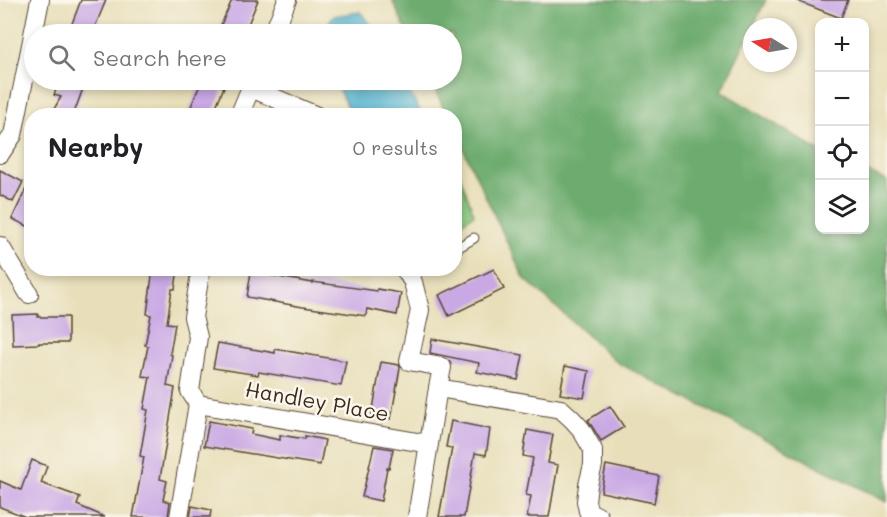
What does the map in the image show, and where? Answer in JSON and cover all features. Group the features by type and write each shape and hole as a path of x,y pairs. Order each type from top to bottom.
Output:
{"street":[{"path":"35,24 40,0"},
{"path":"277,24 287,0"},
{"path":"0,154 14,135 24,83"},
{"path":"242,108 250,90"},
{"path":"265,90 301,108"},
{"path":"0,246 29,294"},
{"path":"179,517 198,404 190,391 198,337 193,317 200,276"},
{"path":"412,276 420,310 409,361 442,367 417,517"},
{"path":"438,388 561,409 581,429 593,450 593,465 586,501 591,515"},
{"name":"Handley Place","path":"198,404 429,444"}],"lane":[{"path":"462,245 474,238"}],"green space":[{"path":"392,0 766,0 757,18 743,18 743,47 721,91 815,149 815,234 869,234 869,173 887,181 887,502 618,363 524,278 462,146 462,108 444,108 435,90 462,90 462,24 403,24"},
{"path":"462,182 474,214 462,222"}],"water":[{"path":"361,12 370,24 328,24 333,16"},
{"path":"339,90 408,90 418,108 348,108"}],"building":[{"path":"81,0 106,0 96,24 72,24"},
{"path":"232,0 258,0 248,24 221,24"},
{"path":"798,0 848,0 841,18"},
{"path":"56,90 82,90 76,108 55,108 61,97 54,95"},
{"path":"198,90 223,90 215,108 190,108"},
{"path":"0,170 23,182 13,202 0,195"},
{"path":"24,193 24,224 12,219"},
{"path":"494,269 504,289 449,316 439,295"},
{"path":"152,276 177,276 175,289 172,289 167,323 175,324 167,386 175,388 160,479 167,481 163,500 170,502 168,517 133,517 144,457 140,456 148,410 144,409 150,377 142,376 151,315 147,314"},
{"path":"250,276 274,276 401,293 397,315 367,309 366,316 247,297"},
{"path":"38,314 38,317 68,317 68,343 13,345 12,315"},
{"path":"432,339 523,355 518,380 477,372 479,363 430,353"},
{"path":"218,343 275,353 275,349 346,361 341,386 259,372 258,375 213,368"},
{"path":"381,362 399,365 400,368 391,419 372,415"},
{"path":"565,366 589,371 584,398 560,394"},
{"path":"610,406 624,427 601,441 588,420"},
{"path":"209,421 252,429 251,434 280,440 280,435 325,440 320,465 204,446"},
{"path":"451,421 490,429 486,455 475,453 464,517 439,517 452,448 446,447"},
{"path":"527,430 553,435 548,463 558,465 549,517 527,517 531,496 526,495 533,458 523,456"},
{"path":"374,446 393,449 381,501 362,497"},
{"path":"32,460 47,466 41,483 80,497 77,505 105,517 26,517 0,507 0,481 21,490"},
{"path":"606,465 659,476 654,503 601,492"},
{"path":"192,506 211,510 210,517 190,517"}]}
